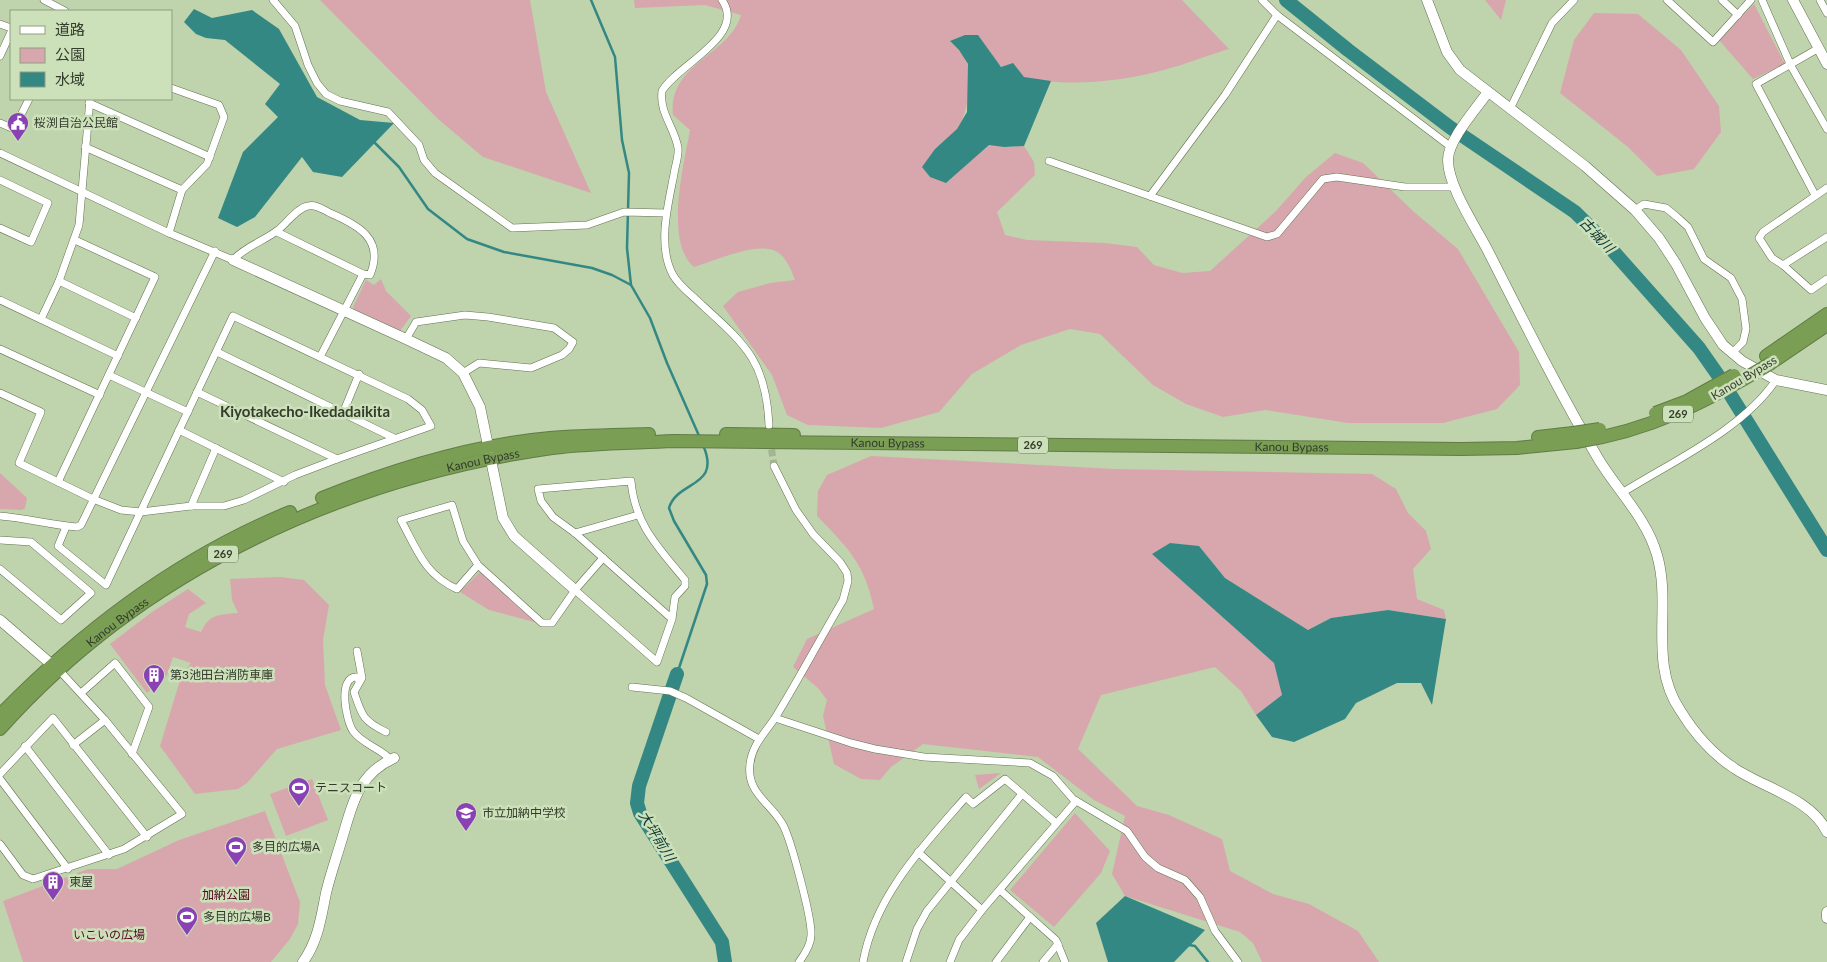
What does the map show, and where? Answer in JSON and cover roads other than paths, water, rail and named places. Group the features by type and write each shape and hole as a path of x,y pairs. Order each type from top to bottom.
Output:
{"highway":[{"name":"Kanou Bypass","path":"0,715 133,599 179,569 261,524 346,489 412,466 489,454 673,441 1451,449 1517,448 1631,429 1682,412 1721,393 1768,360 1827,314"},
{"name":"Kanou Bypass","path":"1768,360 1827,325"},
{"name":"Kanou Bypass","path":"0,729 55,667"}],"street":[{"path":"44,0 64,10"},
{"path":"273,0 295,26 316,83 326,94 340,101 388,112 419,145 424,160 435,173 512,228 587,225 624,212 666,213"},
{"path":"722,0 727,7 729,18 726,28 710,47 695,58 662,91 661,100 678,150 666,213 666,247 673,276 736,336 761,371 768,396 769,425"},
{"path":"1262,0 1277,15 1452,145"},
{"path":"1427,0 1453,62 1488,92 1586,166 1635,210 1659,238 1676,264 1716,337 1732,353 1742,361 1776,380 1827,390"},
{"path":"1510,108 1552,23 1574,0"},
{"path":"1667,0 1713,42 1751,0"},
{"path":"1722,0 1738,15"},
{"path":"1762,0 1791,66 1827,129"},
{"path":"1793,0 1827,64"},
{"path":"1820,0 1827,13"},
{"path":"1150,196 1225,95 1277,15"},
{"path":"0,56 10,34"},
{"path":"1815,195 1756,84 1791,66 1818,48"},
{"path":"169,233 182,190 207,164 210,158 222,124 223,111 220,105 172,88"},
{"path":"1488,92 1452,145 1449,167 1455,187 1546,365 1601,462 1647,532 1657,554 1662,578 1662,657 1667,688 1678,708 1698,736 1714,753 1749,778 1801,805 1816,816 1827,832"},
{"path":"0,123 14,129 28,100"},
{"path":"41,319 59,281 75,240 82,192 90,101 210,158"},
{"path":"85,147 182,190"},
{"path":"0,154 169,233 214,251 446,358 463,373 480,407 498,504 503,518 514,536 657,662 672,619 675,597 685,586 684,580 652,539 638,515 631,481 538,489 541,501 553,517 575,533 672,619"},
{"path":"1049,160 1267,237 1277,234 1323,178 1337,177 1405,187 1455,187"},
{"path":"0,180 48,203 30,242 0,228"},
{"path":"1827,188 1763,232 1759,238 1772,258 1783,265 1811,290 1827,279"},
{"path":"1635,210 1644,204 1666,208 1688,227 1704,259 1731,278 1742,299 1746,329 1743,342 1732,353"},
{"path":"233,260 239,254 277,232 308,206 315,206 357,225 366,234 374,253 374,264 370,275 363,274 277,232"},
{"path":"1783,265 1827,237"},
{"path":"58,482 155,277 75,240"},
{"path":"0,516 66,526 77,527 81,524 214,251"},
{"path":"320,357 363,274"},
{"path":"59,281 136,318"},
{"path":"0,300 118,356"},
{"path":"406,339 416,322 465,315 554,328 573,342 562,355 531,368 479,363 463,373"},
{"path":"0,393 41,412 19,463 93,499 121,510 141,512 191,506 224,506 244,500 337,459 431,426 427,416 413,402 359,374 234,316 179,430 141,512 106,585 58,546 66,526"},
{"path":"0,348 100,395"},
{"path":"217,352 394,438"},
{"path":"343,413 359,374"},
{"path":"109,375 188,412"},
{"path":"1622,493 1728,427 1754,407 1776,380"},
{"path":"198,392 337,459"},
{"path":"179,430 284,482"},
{"path":"191,506 216,448"},
{"path":"774,466 796,510 813,534 840,562 848,581 843,600 774,718 753,750 750,766 751,782 754,790 782,822 787,832 810,923 809,944 799,962"},
{"path":"478,564 457,589 442,582 427,568 401,520 452,505 463,541 478,564 542,623 552,623 575,590 603,558"},
{"path":"575,533 638,515"},
{"path":"0,540 31,542 91,594 61,620 0,569"},
{"path":"0,620 55,667 81,693 182,814 147,837 109,855 33,879 23,875 0,844"},
{"path":"357,651 362,678 354,692 362,716 373,726 386,732"},
{"path":"81,693 115,663 149,707 132,754"},
{"path":"303,962 316,941 328,882 350,808 362,784 381,764 392,759 382,750 361,740 353,730 348,718 345,685 349,678 354,676 359,681"},
{"path":"632,687 670,691 760,739"},
{"path":"0,774 53,718 147,837"},
{"path":"774,718 875,749 924,757 1030,763 1053,776 1076,801 1127,830 1145,857 1158,868 1185,880 1200,897 1215,930 1238,962"},
{"path":"73,745 105,720"},
{"path":"25,746 109,855"},
{"path":"0,779 68,869"},
{"path":"862,962 865,946 885,901 918,852 966,797 973,804 1005,780 1056,823"},
{"path":"906,962 917,929 927,911 1022,794"},
{"path":"950,962 958,940 1076,801"},
{"path":"918,852 982,910"},
{"path":"1000,890 1058,944 1065,962"},
{"path":"1827,912 1827,918"},
{"path":"996,962 1030,916"},
{"path":"1043,962 1058,944"}],"water":[{"path":"194,9 212,18 252,10 279,29 317,97 360,120 394,123 342,177 313,172 302,157 255,217 237,227 218,218 243,152 278,117 265,104 280,84 225,40 206,38 196,34 184,22"},
{"path":"965,35 978,35 1001,67 1013,63 1024,77 1051,81 1024,146 1004,147 989,145 946,183 930,177 922,167 935,149 957,129 967,112 968,64 959,50 950,41"},
{"path":"1170,543 1199,546 1225,578 1308,630 1331,618 1388,610 1446,619 1432,705 1421,683 1397,683 1356,703 1345,719 1294,742 1272,737 1256,715 1282,695 1274,663 1152,554"},
{"path":"1125,896 1205,930 1174,962 1108,962 1096,923"}],"waterway":[{"path":"591,0 615,57 622,140 629,173 627,248 631,285"},
{"name":"古城川","path":"1286,0 1348,50 1451,128 1575,212 1605,242 1699,348 1720,378 1827,550"},
{"path":"373,141 399,167 428,209 467,239 504,252 592,268 612,275 631,285 650,318 667,363 700,438"},
{"path":"677,674 707,584 706,575 674,521 669,508 680,492 696,482 707,469 707,459 703,445"},
{"name":"大坪前川","path":"677,674 639,786 637,803 640,813 722,942 725,962"},
{"path":"1189,945 1195,946 1208,962"}],"tunnel":[{"path":"770,439 774,466"}],"place":[{"name":"桜渕自治公民館","path":"18,142"},
{"name":"第3池田台消防車庫","path":"154,694"},
{"name":"テニスコート","path":"299,807"},
{"name":"市立加納中学校","path":"466,832"},
{"name":"多目的広場A","path":"236,866"},
{"name":"東屋","path":"53,901"},
{"name":"多目的広場B","path":"187,936"}],"district":[{"name":"Kiyotakecho-Ikedadaikita","path":"305,412"}],"park label":[{"name":"加納公園","path":"226,895"},
{"name":"いこいの広場","path":"109,935"}]}
